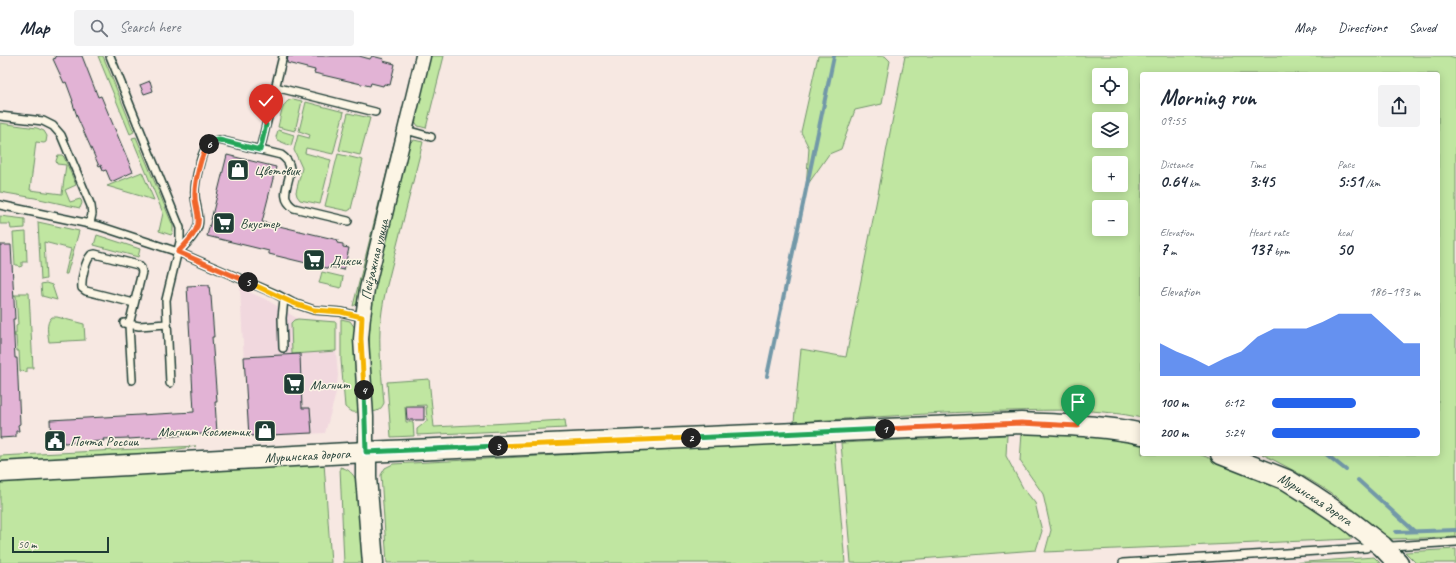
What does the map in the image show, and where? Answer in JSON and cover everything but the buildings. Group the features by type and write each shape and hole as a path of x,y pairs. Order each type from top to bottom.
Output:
{"street":[{"name":"Пейзажная улица","path":"373,563 366,477 366,417 361,339 362,317 367,289 423,56"},
{"name":"Муринская дорога","path":"0,472 366,452 1021,423 1078,426 1140,434"},
{"name":"Муринская дорога","path":"1226,456 1287,480 1348,519 1382,546 1395,554"}],"lane":[{"path":"110,56 180,228 181,235 178,252 166,300 170,383"},
{"path":"260,150 283,56"},
{"path":"275,87 375,112"},
{"path":"0,116 43,121 53,126 61,135 91,206 92,214 90,223"},
{"path":"406,130 431,137"},
{"path":"178,252 192,237 198,226 195,187 204,151 207,145 213,141 219,140 281,155 287,159 290,165 291,172 285,193 289,205 294,208 348,221"},
{"path":"0,205 90,223 178,252 293,303 314,310 341,312 362,317"},
{"path":"132,380 126,324 134,303 142,268 138,265 91,254 88,258 81,283 82,288 86,291 134,303"},
{"path":"283,348 282,308 284,299"},
{"path":"126,324 139,326 167,324"},
{"path":"1395,554 1456,542"},
{"path":"1123,563 1366,548"}],"shaded area":[{"path":"240,288 267,300 298,319 336,322 338,376 335,397 325,433 248,437"}],"green space":[{"path":"98,56 103,56 134,132 130,134"},
{"path":"416,56 357,304 353,306"},
{"path":"430,56 444,56 426,128 418,126 414,120"},
{"path":"818,56 885,56 890,61 882,104 855,110 841,149 829,154 806,187 809,148 801,132"},
{"path":"905,56 1449,56 1456,58 1456,537 1390,539 1332,494 1298,473 1266,456 1440,456 1440,72 1140,72 1140,418 1093,411 1042,410 902,415 794,422 801,349 846,357"},
{"path":"293,99 302,101 295,131 278,127 284,106 289,100"},
{"path":"306,102 344,112 333,154 306,148 305,153 331,160 320,204 300,200 296,192 302,168 294,150 298,135 309,138 310,135 299,131"},
{"path":"348,113 370,118 360,155 339,150"},
{"path":"0,123 37,128 44,131 47,136 46,142 36,142 30,190 62,194 66,165 57,164 56,161 58,155 62,155 76,185 65,190 70,202 81,200 82,203 80,208 0,192"},
{"path":"278,130 294,135 291,146 277,140 276,137"},
{"path":"136,137 173,226 173,232 171,235 159,231 163,213 132,138"},
{"path":"414,140 423,142 386,289 381,319 380,348 384,403 380,409 372,412 369,344 371,304 409,143"},
{"path":"338,154 363,160 351,209 348,211 325,206"},
{"path":"142,172 154,200 107,186"},
{"path":"0,216 25,219 25,228 11,229 10,224 0,224"},
{"path":"38,222 79,231 67,274 65,274 71,249 44,242 46,279 41,280"},
{"path":"26,232 27,262 22,262 22,266 19,267 18,265 15,265 13,233"},
{"path":"97,235 140,249 138,257 94,245"},
{"path":"322,272 343,277 341,288 319,283"},
{"path":"46,283 52,285 57,300 42,296 41,284"},
{"path":"20,293 29,293 33,368 27,368 27,372 20,371 19,351 17,351 16,336 13,336 13,334 16,334 16,326 18,325 16,296 14,295 20,295"},
{"path":"52,317 84,324 85,340 49,342 48,322"},
{"path":"298,319 336,322 336,351 292,354 291,323"},
{"path":"341,319 350,321 355,328 354,347 359,412 348,410 345,407 341,360"},
{"path":"429,379 434,427 565,420 566,428 417,435 417,429 427,421 426,405 405,406 406,422 413,422 414,436 391,437 387,382"},
{"path":"1022,433 1079,434 1140,441 1140,456 1204,456 1270,482 1343,525 1352,539 1045,552 1051,530 1043,494 1020,461"},
{"path":"1007,435 1006,456 1023,488 1035,503 1042,531 1036,550 851,563 841,443"},
{"path":"834,440 845,563 387,563 381,475 385,468 393,464"},
{"path":"196,446 141,456 0,464 0,456"},
{"path":"324,463 331,563 0,563 0,481"},
{"path":"340,467 350,472 357,481 363,563 344,563"},
{"path":"1456,549 1456,563 1416,563 1405,552"},
{"path":"1374,557 1380,563 1292,563"}],"waterway":[{"path":"767,376 834,56"},
{"path":"1328,456 1346,470"},
{"path":"1358,480 1414,531"},
{"path":"1396,532 1456,530"}],"place":[{"name":"Цветовик","path":"238,170"},
{"name":"Вкустер","path":"224,223"},
{"name":"Дикси","path":"314,260"},
{"name":"Магнит","path":"294,384"},
{"name":"Магнит Косметик","path":"265,431"},
{"name":"Почта России","path":"55,441"}],"route":[{"path":"266,125 260,150 219,140 213,141 207,145 204,151 195,187 198,226 192,237 178,252 276,294 293,303 314,310 341,312 362,317 361,339 366,417 366,452 1021,423 1078,426"}]}
